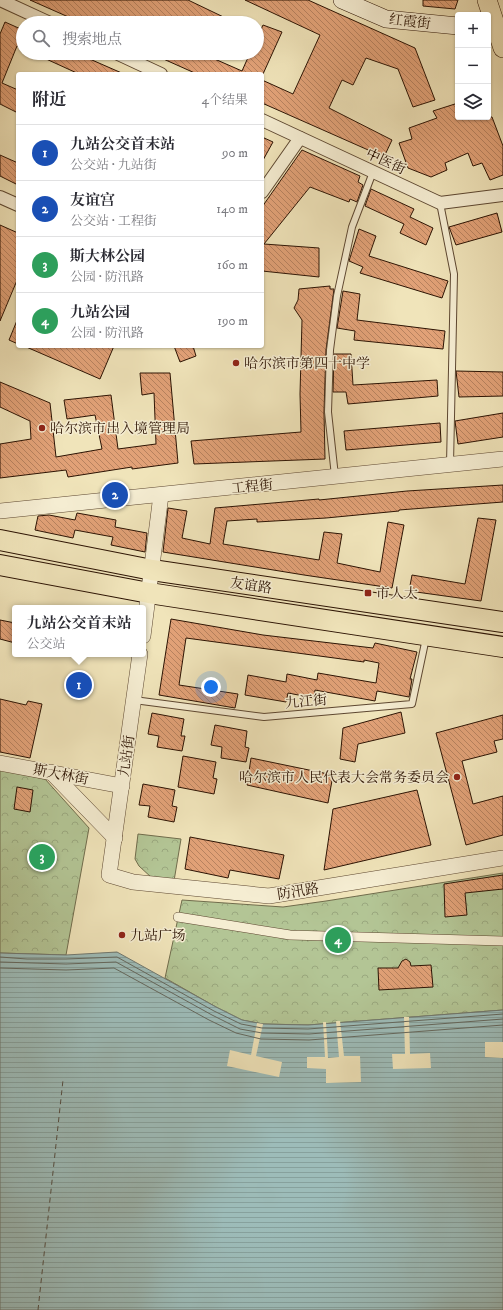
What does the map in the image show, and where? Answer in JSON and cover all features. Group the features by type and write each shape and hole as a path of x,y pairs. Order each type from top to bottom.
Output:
{"highway":[{"name":"友谊路","path":"0,540 152,570 503,622"},
{"name":"友谊路","path":"0,565 149,593 503,647"}],"main road":[{"name":"红霞街","path":"342,0 386,19 455,26"},
{"path":"487,0 503,48"}],"street":[{"path":"0,0 35,16"},
{"path":"131,60 157,72"},
{"name":"中医街","path":"264,121 440,203"},
{"path":"264,189 300,138"},
{"path":"440,203 503,195"},
{"path":"0,197 16,204"},
{"name":"工程街","path":"0,512 503,459"},
{"path":"146,614 161,495"},
{"name":"九站街","path":"112,859 140,657"},
{"name":"斯大林街","path":"0,763 122,786"},
{"path":"51,772 115,838"},
{"name":"防汛路","path":"112,859 109,875 134,882 270,896 503,858"},
{"path":"178,917 290,936 503,941"}],"lane":[{"path":"335,477 328,412 330,350 337,296 352,227 373,172"},
{"path":"440,203 454,274 450,465"},
{"name":"九江街","path":"134,700 264,717 412,704 427,636"}],"green space":[{"path":"0,770 45,779 89,828 66,955 0,953"},
{"path":"138,834 181,839 174,881 152,878 139,866 135,859"},
{"path":"503,873 503,1010 308,1025 263,1024 242,1020 165,978 182,900 283,907"}],"water":[{"path":"117,952 242,1020 263,1024 308,1025 503,1010 503,1310 0,1310 0,953 66,955"}],"pier":[{"path":"404,1017 409,1017 410,1054 430,1053 431,1068 393,1069 392,1054 405,1054"},
{"path":"336,1021 340,1021 344,1056 360,1056 361,1082 326,1083 326,1069 307,1068 307,1057 325,1057 323,1022 326,1022 328,1058 339,1057"},
{"path":"257,1023 263,1024 256,1056 282,1062 279,1077 227,1066 230,1050 251,1055"},
{"path":"485,1042 503,1042 503,1058 485,1057"}],"building":[{"path":"30,0 188,0 221,16 66,16"},
{"path":"245,0 308,0 415,48 435,100 413,107 398,69 366,58 353,85 342,80 329,108 392,140 384,157 264,104 264,81 293,94 320,35"},
{"path":"423,0 458,0 455,9 423,6"},
{"path":"5,22 16,27 16,48 2,83 16,89 16,112 0,104 0,34"},
{"path":"264,25 282,32 264,72 193,72 166,60 217,60 242,71 247,60 264,60"},
{"path":"48,60 92,60 119,72 75,72"},
{"path":"455,104 455,120 491,120 492,117 503,146 503,175 490,180 482,163 473,166 468,153 445,163 447,170 431,177 408,168 399,143 412,139 409,128 437,118 433,111"},
{"path":"264,138 273,142 264,158"},
{"path":"302,150 360,176 358,182 363,185 357,202 350,199 349,202 310,187 264,244 264,204"},
{"path":"0,155 16,162 16,184 0,176"},
{"path":"371,189 414,209 410,217 433,228 426,245 400,233 404,224 365,206"},
{"path":"497,213 502,232 456,245 449,227"},
{"path":"0,225 16,232 16,283 0,321"},
{"path":"359,229 376,236 369,256 448,281 442,298 360,273 363,267 349,261"},
{"path":"264,244 319,248 319,277 264,271"},
{"path":"330,286 330,289 334,289 326,350 324,412 325,459 194,464 191,441 301,432 300,394 302,320 294,308 298,300 299,289"},
{"path":"343,291 360,294 357,320 445,331 443,349 354,340 355,331 337,328"},
{"path":"16,323 16,343 9,340"},
{"path":"29,348 113,348 100,379"},
{"path":"175,348 194,348 196,356 180,362"},
{"path":"334,354 351,354 353,385 437,380 438,396 348,404 346,392 333,392"},
{"path":"456,371 503,372 503,396 459,397"},
{"path":"140,373 170,373 178,463 132,469 132,467 68,477 66,470 0,478 0,444 31,439 30,421 0,407 0,382 50,403 56,457 102,449 95,415 67,419 64,400 111,395 118,449 156,444 154,393 142,395"},
{"path":"503,413 503,437 458,444 455,421"},
{"path":"440,423 441,442 346,450 344,431"},
{"path":"503,485 503,502 399,510 326,518 257,522 257,519 227,521 223,544 319,560 324,532 342,534 337,563 380,572 388,522 404,525 392,588 163,552 168,508 187,511 182,538 210,544 215,508 319,500 407,491"},
{"path":"77,513 116,520 115,527 147,533 145,552 111,545 113,537 75,530 73,538 35,530 38,516 49,515 75,520"},
{"path":"478,518 496,520 481,601 409,591 412,575 465,584"},
{"path":"171,619 263,635 373,648 375,643 417,652 410,679 412,679 409,697 377,691 375,701 315,690 314,698 288,693 286,702 245,695 248,675 286,682 287,674 317,680 318,673 376,683 379,663 186,638 179,685 238,694 235,708 159,695"},
{"path":"0,620 12,622 12,642 0,639"},
{"path":"0,699 26,705 28,701 42,704 30,758 0,752"},
{"path":"401,712 405,733 358,744 355,762 340,759 343,728"},
{"path":"152,713 184,719 181,736 185,736 182,751 157,747 159,736 148,734"},
{"name":"哈尔滨市人民代表大会常务委员会","path":"503,715 503,739 494,741 497,752 462,761 473,804 503,796 503,835 466,845 436,733"},
{"path":"215,725 247,731 245,747 249,748 246,762 221,758 222,747 211,745"},
{"path":"183,756 216,762 213,778 217,779 214,794 178,787"},
{"path":"251,758 333,775 328,803 247,785"},
{"path":"143,784 175,790 172,806 177,807 174,822 148,817 150,806 139,805"},
{"path":"17,787 33,790 30,812 14,809"},
{"path":"417,790 431,845 324,870 333,809"},
{"path":"190,837 284,855 279,879 230,870 228,878 185,869"},
{"path":"503,875 503,889 465,893 467,915 445,917 444,884"},
{"path":"406,959 410,962 411,966 431,965 433,987 379,990 378,968 398,968 402,961"}],"ferry route":[{"path":"38,1310 63,1080"}],"place":[{"name":"哈尔滨市第四十中学","path":"236,363"},
{"name":"哈尔滨市出入境管理局","path":"42,428"},
{"name":"友谊宫","path":"115,495"},
{"name":"市人大","path":"368,593"},
{"name":"九站公交首末站","path":"79,685"},
{"name":"哈尔滨市人民代表大会常务委员会","path":"457,777"},
{"name":"斯大林公园","path":"42,857"},
{"name":"九站广场","path":"122,935"},
{"name":"九站公园","path":"338,940"}]}
